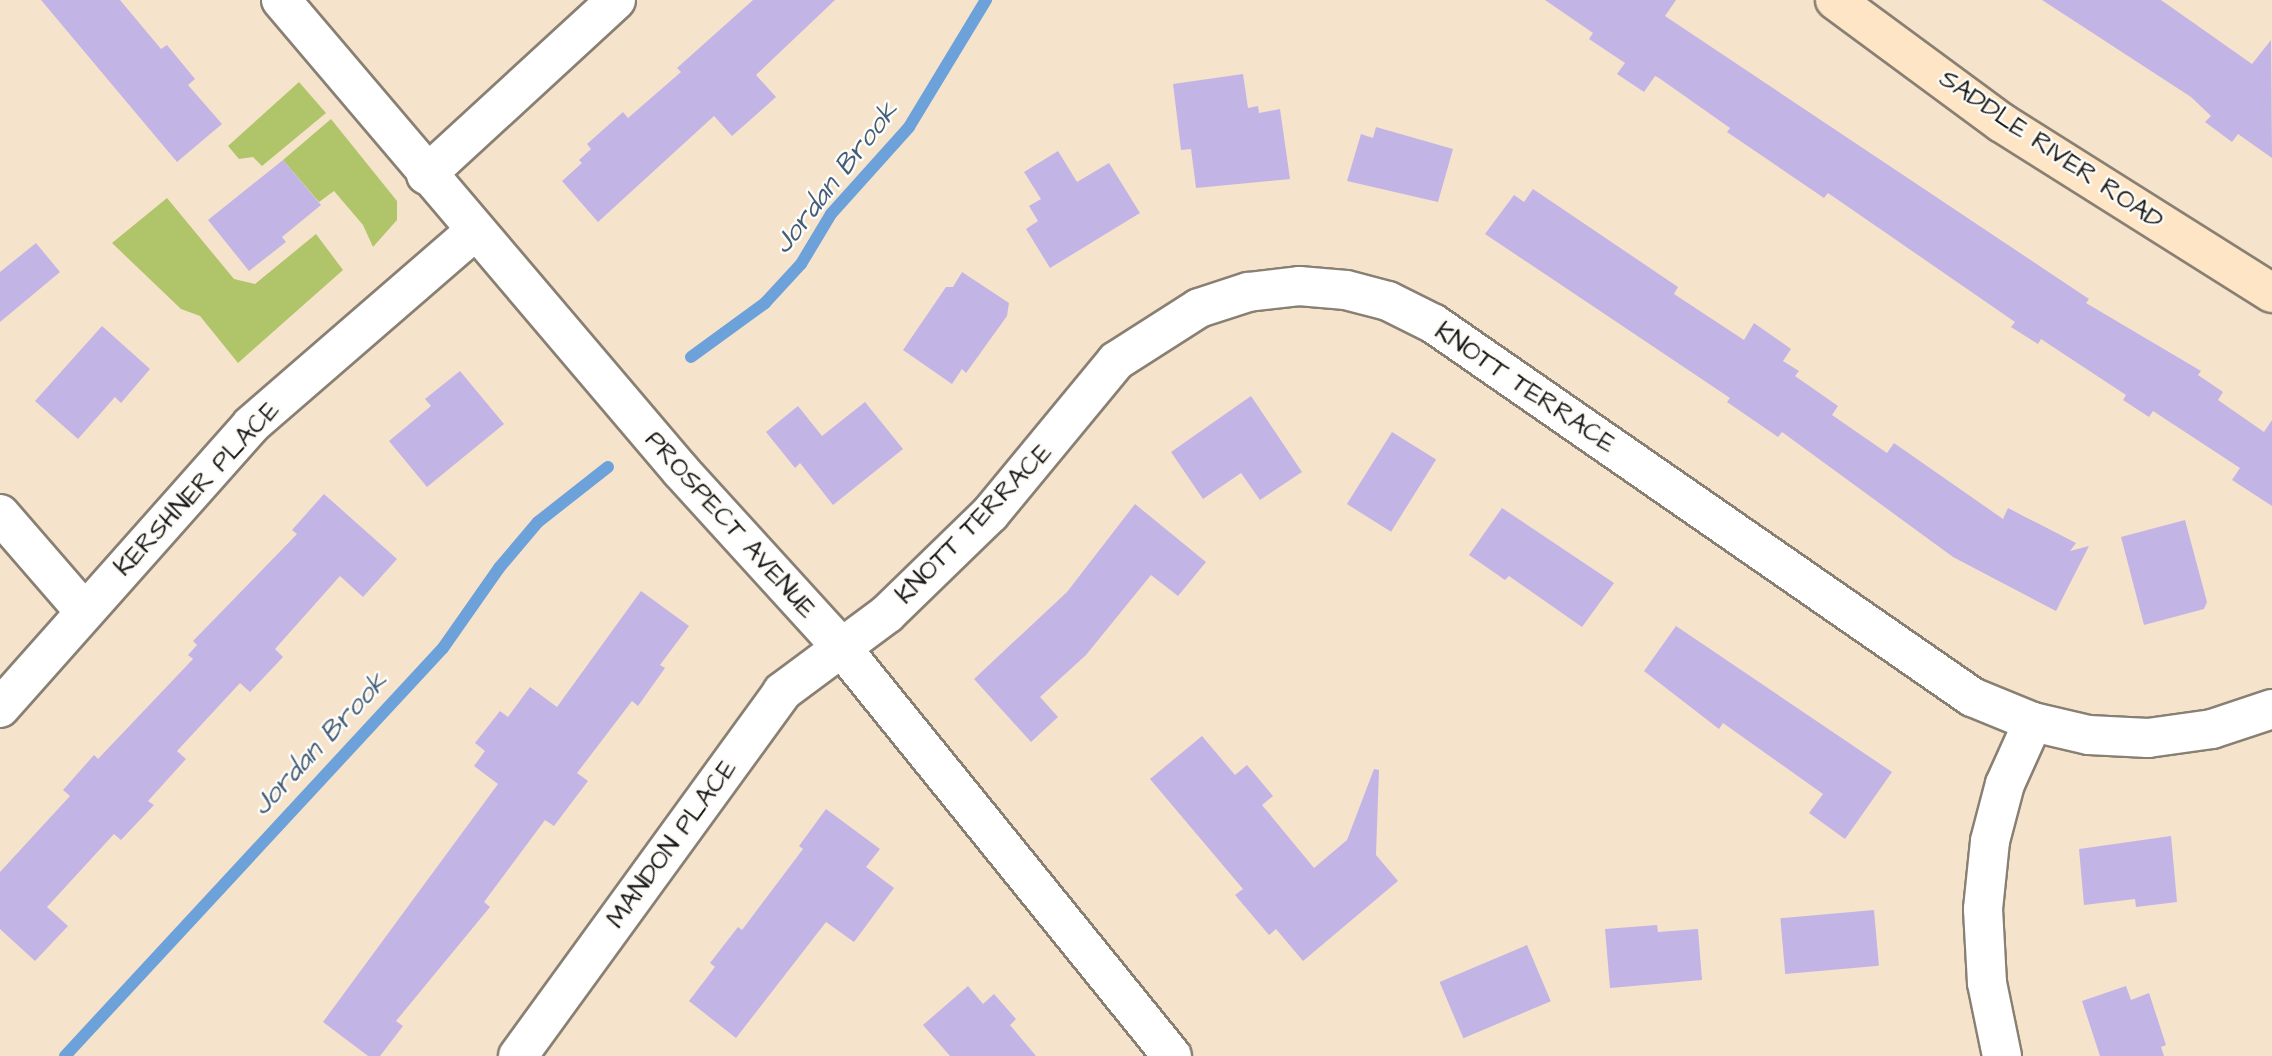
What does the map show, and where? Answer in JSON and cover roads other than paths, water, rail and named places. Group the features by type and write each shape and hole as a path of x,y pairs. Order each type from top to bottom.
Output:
{"main road":[{"name":"SADDLE RIVER ROAD","path":"1835,0 2002,122 2272,293"}],"street":[{"name":"PROSPECT AVENUE","path":"281,0 474,232 681,471 841,647 1172,1056"},
{"path":"426,175 616,0"},
{"name":"KERSHNER PLACE","path":"0,708 251,425 474,232"},
{"name":"KNOTT TERRACE","path":"841,647 887,614 990,514 1054,443 1116,361 1199,308 1248,292 1299,286 1346,290 1388,301 1434,324 1972,696 2033,722 2089,735 2148,738 2212,729 2272,709"},
{"path":"0,514 84,611"},
{"name":"MANDON PLACE","path":"518,1056 782,692 841,647"},
{"path":"2002,1056 1987,983 1983,909 1990,841 2005,784 2033,722"}],"waterway":[{"name":"Jordan Brook","path":"691,357 765,303 801,264 831,214 909,127 986,0"},
{"name":"Jordan Brook","path":"65,1056 443,648 499,568 538,522 608,467"}]}
